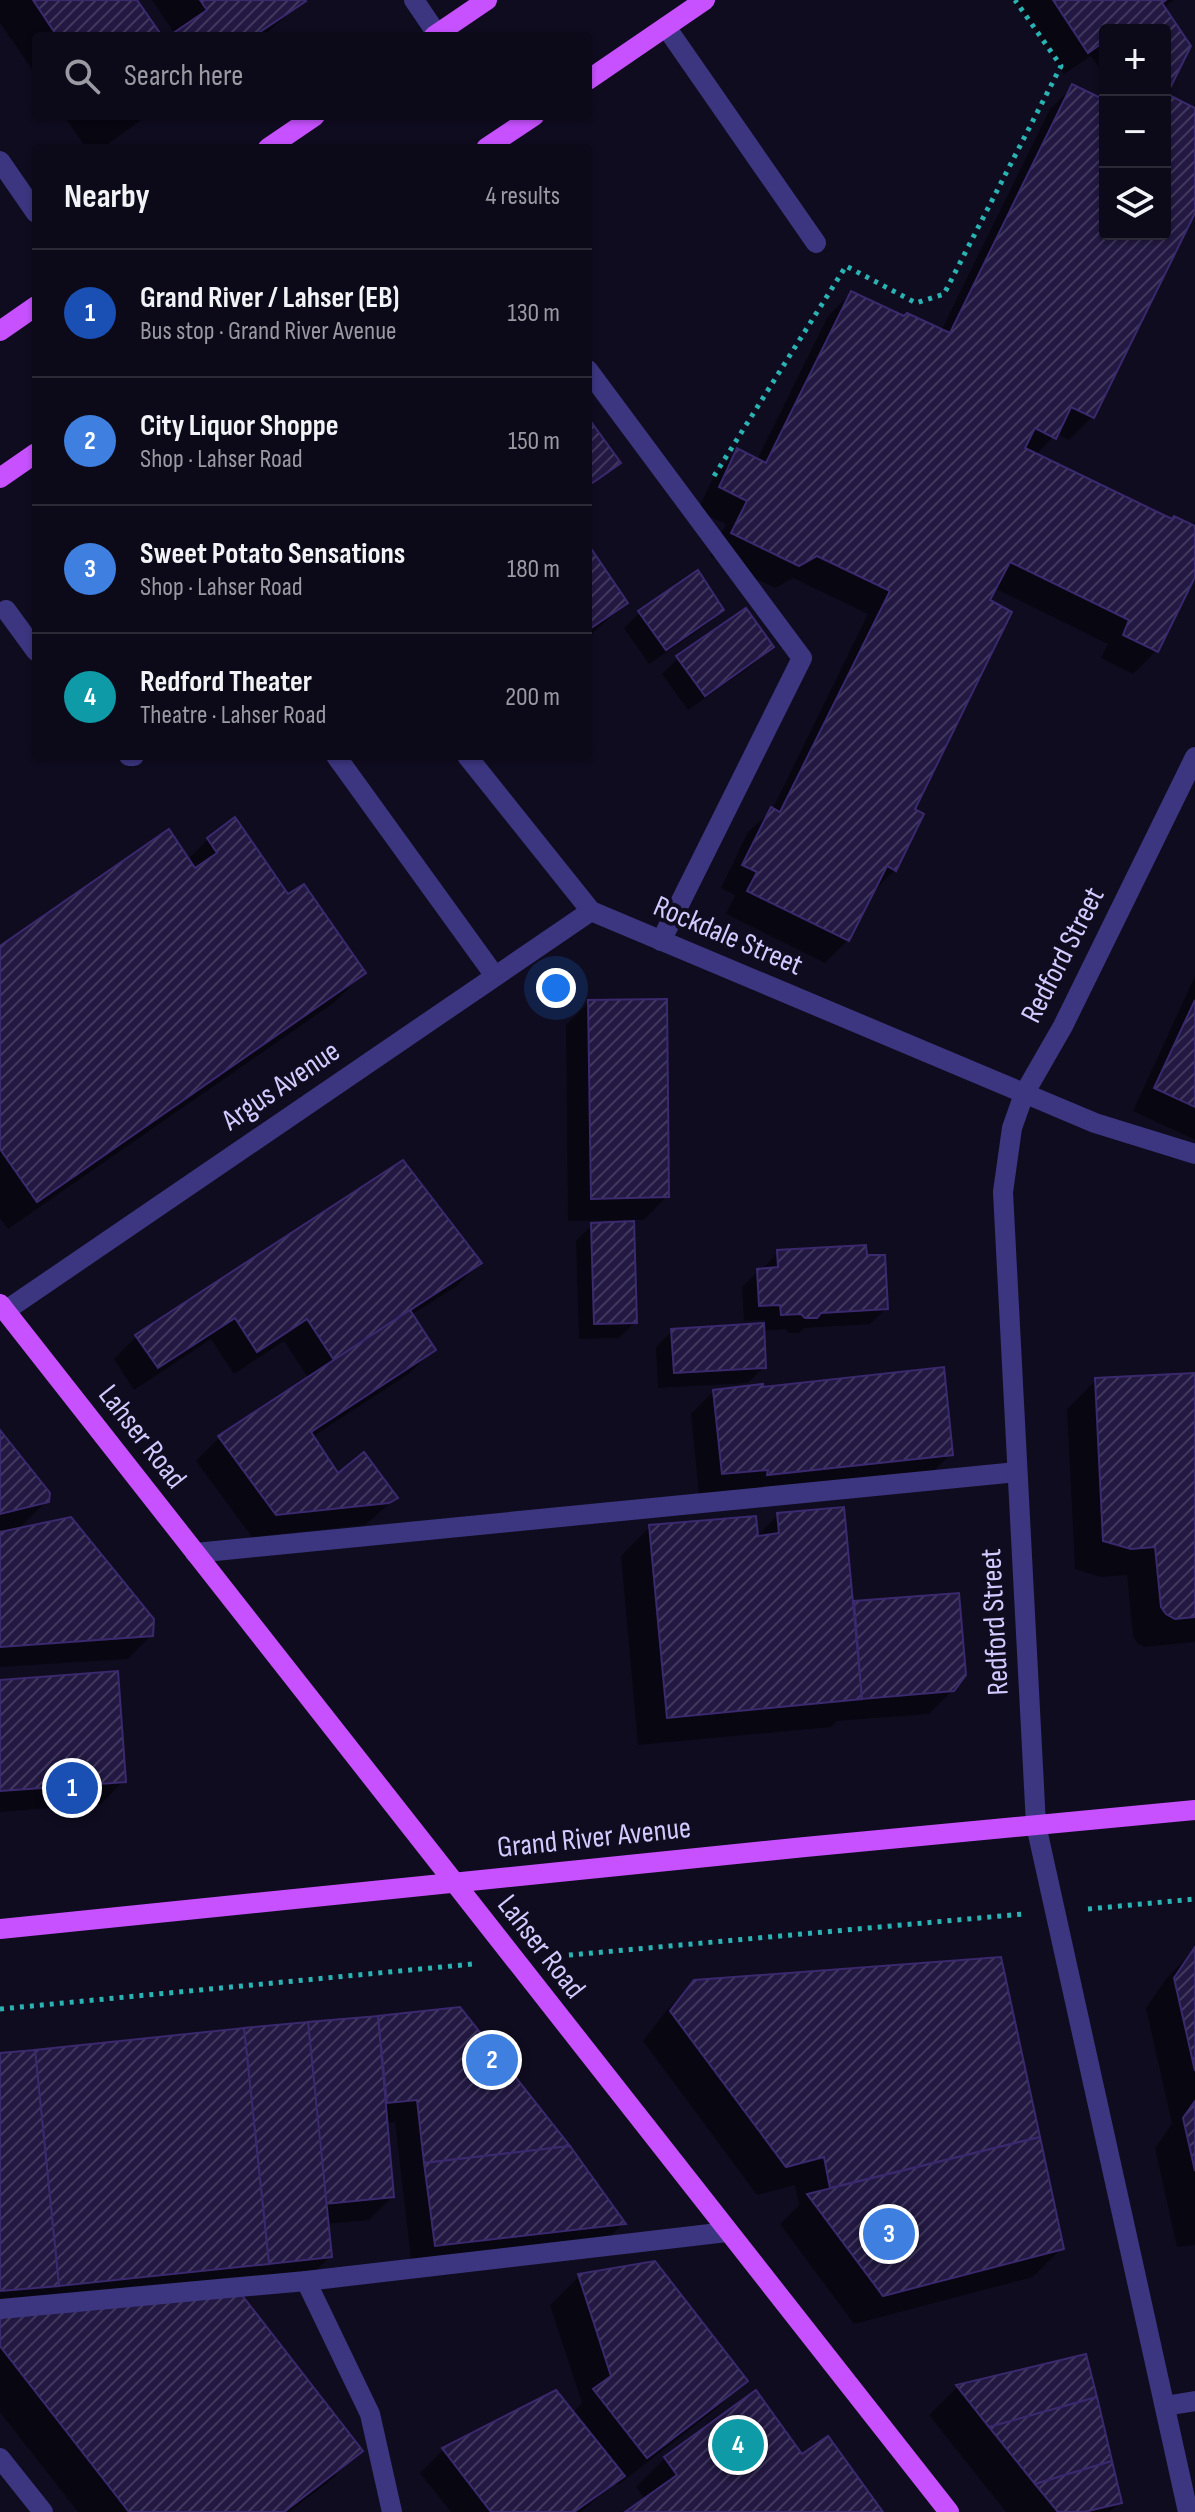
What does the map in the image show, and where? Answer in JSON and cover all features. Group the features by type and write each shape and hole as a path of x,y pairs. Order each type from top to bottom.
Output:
{"main road":[{"path":"440,32 487,0"},
{"path":"592,77 705,0"},
{"path":"274,144 309,120"},
{"path":"492,144 528,120"},
{"path":"0,331 32,309"},
{"path":"0,478 32,456"},
{"name":"Lahser Road","path":"2,1308 949,2512"},
{"name":"Grand River Avenue","path":"0,1929 1195,1810"}],"street":[{"path":"414,0 434,32"},
{"path":"666,27 816,243"},
{"path":"0,161 32,207"},
{"path":"592,375 802,658 661,941"},
{"path":"6,610 32,646"},
{"name":"Redford Street","path":"1188,2512 1036,1825 1003,1192 1012,1128 1024,1094 1063,1026 1195,757"},
{"path":"339,760 495,976"},
{"name":"Rockdale Street","path":"470,760 591,911 1095,1123 1195,1154"},
{"name":"Argus Avenue","path":"2,1308 591,911"},
{"path":"195,1553 1017,1472"},
{"path":"0,2309 306,2281 727,2232"},
{"path":"306,2281 370,2414 392,2512"},
{"path":"1165,2406 1195,2401"},
{"path":"0,2458 43,2512"}],"path":[{"path":"714,476 846,266 916,303 944,294 1061,66 1015,0"},
{"path":"0,2009 1195,1899"}],"building":[{"path":"33,0 137,0 159,32 54,32"},
{"path":"200,0 306,1 260,32 175,32 207,10"},
{"path":"1053,0 1166,0 1162,3 1191,46 1171,86 1171,24 1099,24 1099,45 1088,53"},
{"path":"1072,84 1099,97 1099,240 1171,240 1171,96 1195,108 1195,213 1094,418 1071,407 1056,439 1035,428 1025,448 1172,519 1174,516 1195,526 1195,577 1158,652 1123,635 1129,620 1010,562 990,600 1012,612 915,809 924,814 896,871 887,866 849,941 747,891 757,872 742,865 771,807 780,812 890,591 817,556 799,566 731,533 747,501 719,487 737,448 766,463 851,291 950,333"},
{"path":"592,423 621,463 592,483"},
{"path":"592,550 628,603 592,627"},
{"path":"698,570 724,610 666,650 638,611"},
{"path":"746,608 774,647 705,696 676,656"},
{"path":"235,817 288,894 304,884 366,973 37,1202 0,1149 0,946 169,829 195,868 217,853 207,838"},
{"path":"667,999 669,1197 591,1199 588,1000"},
{"path":"1195,1000 1195,1107 1154,1088"},
{"path":"403,1160 482,1263 334,1360 307,1319 257,1352 235,1318 158,1368 135,1335"},
{"path":"634,1221 637,1323 594,1324 591,1223"},
{"path":"866,1245 867,1255 885,1255 888,1309 821,1313 817,1318 805,1318 801,1314 781,1315 780,1305 759,1306 757,1269 778,1267 777,1250"},
{"path":"410,1310 436,1350 311,1432 338,1473 364,1452 398,1498 389,1503 276,1515 218,1436"},
{"path":"764,1323 766,1368 674,1373 671,1329"},
{"path":"944,1367 953,1455 767,1475 768,1470 722,1474 713,1390"},
{"path":"1195,1373 1195,1617 1175,1619 1161,1607 1155,1547 1131,1549 1103,1541 1095,1378"},
{"path":"0,1430 50,1493 49,1502 0,1514"},
{"path":"844,1507 862,1699 667,1718 649,1525 756,1516 758,1536 779,1533 777,1513"},
{"path":"71,1517 154,1619 153,1636 0,1647 0,1532"},
{"path":"959,1593 966,1675 954,1691 862,1699 854,1601"},
{"path":"118,1671 126,1782 0,1791 0,1680"},
{"path":"1195,1947 1195,2071 1174,1978"},
{"path":"1001,1957 1040,2137 830,2188 824,2157 786,2167 670,2011 694,1980"},
{"path":"460,2007 570,2146 424,2163 417,2100 387,2103 378,2016"},
{"path":"378,2016 394,2197 325,2204 308,2022"},
{"path":"308,2022 332,2257 269,2264 244,2028"},
{"path":"244,2028 269,2264 59,2286 35,2050"},
{"path":"35,2050 59,2286 0,2291 0,2053"},
{"path":"1195,2101 1195,2171 1183,2118"},
{"path":"1040,2137 1064,2249 883,2296 807,2194"},
{"path":"570,2146 626,2224 435,2246 424,2163"},
{"path":"655,2261 748,2381 647,2458 593,2389 611,2376 578,2274"},
{"path":"241,2294 363,2451 284,2512 129,2512 0,2346 0,2320 7,2315"},
{"path":"1086,2354 1097,2397 989,2427 956,2385"},
{"path":"556,2390 625,2476 574,2512 491,2512 442,2448"},
{"path":"756,2390 802,2454 828,2436 883,2512 625,2512 677,2475 664,2457"},
{"path":"1097,2397 1112,2461 1035,2484 989,2427"},
{"path":"1112,2461 1122,2503 1084,2512 1058,2512 1035,2484"}],"place":[{"name":"Grand River / Lahser (EB)","path":"72,1788"},
{"name":"City Liquor Shoppe","path":"492,2060"},
{"name":"Sweet Potato Sensations","path":"889,2234"},
{"name":"Redford Theater","path":"738,2445"}]}
